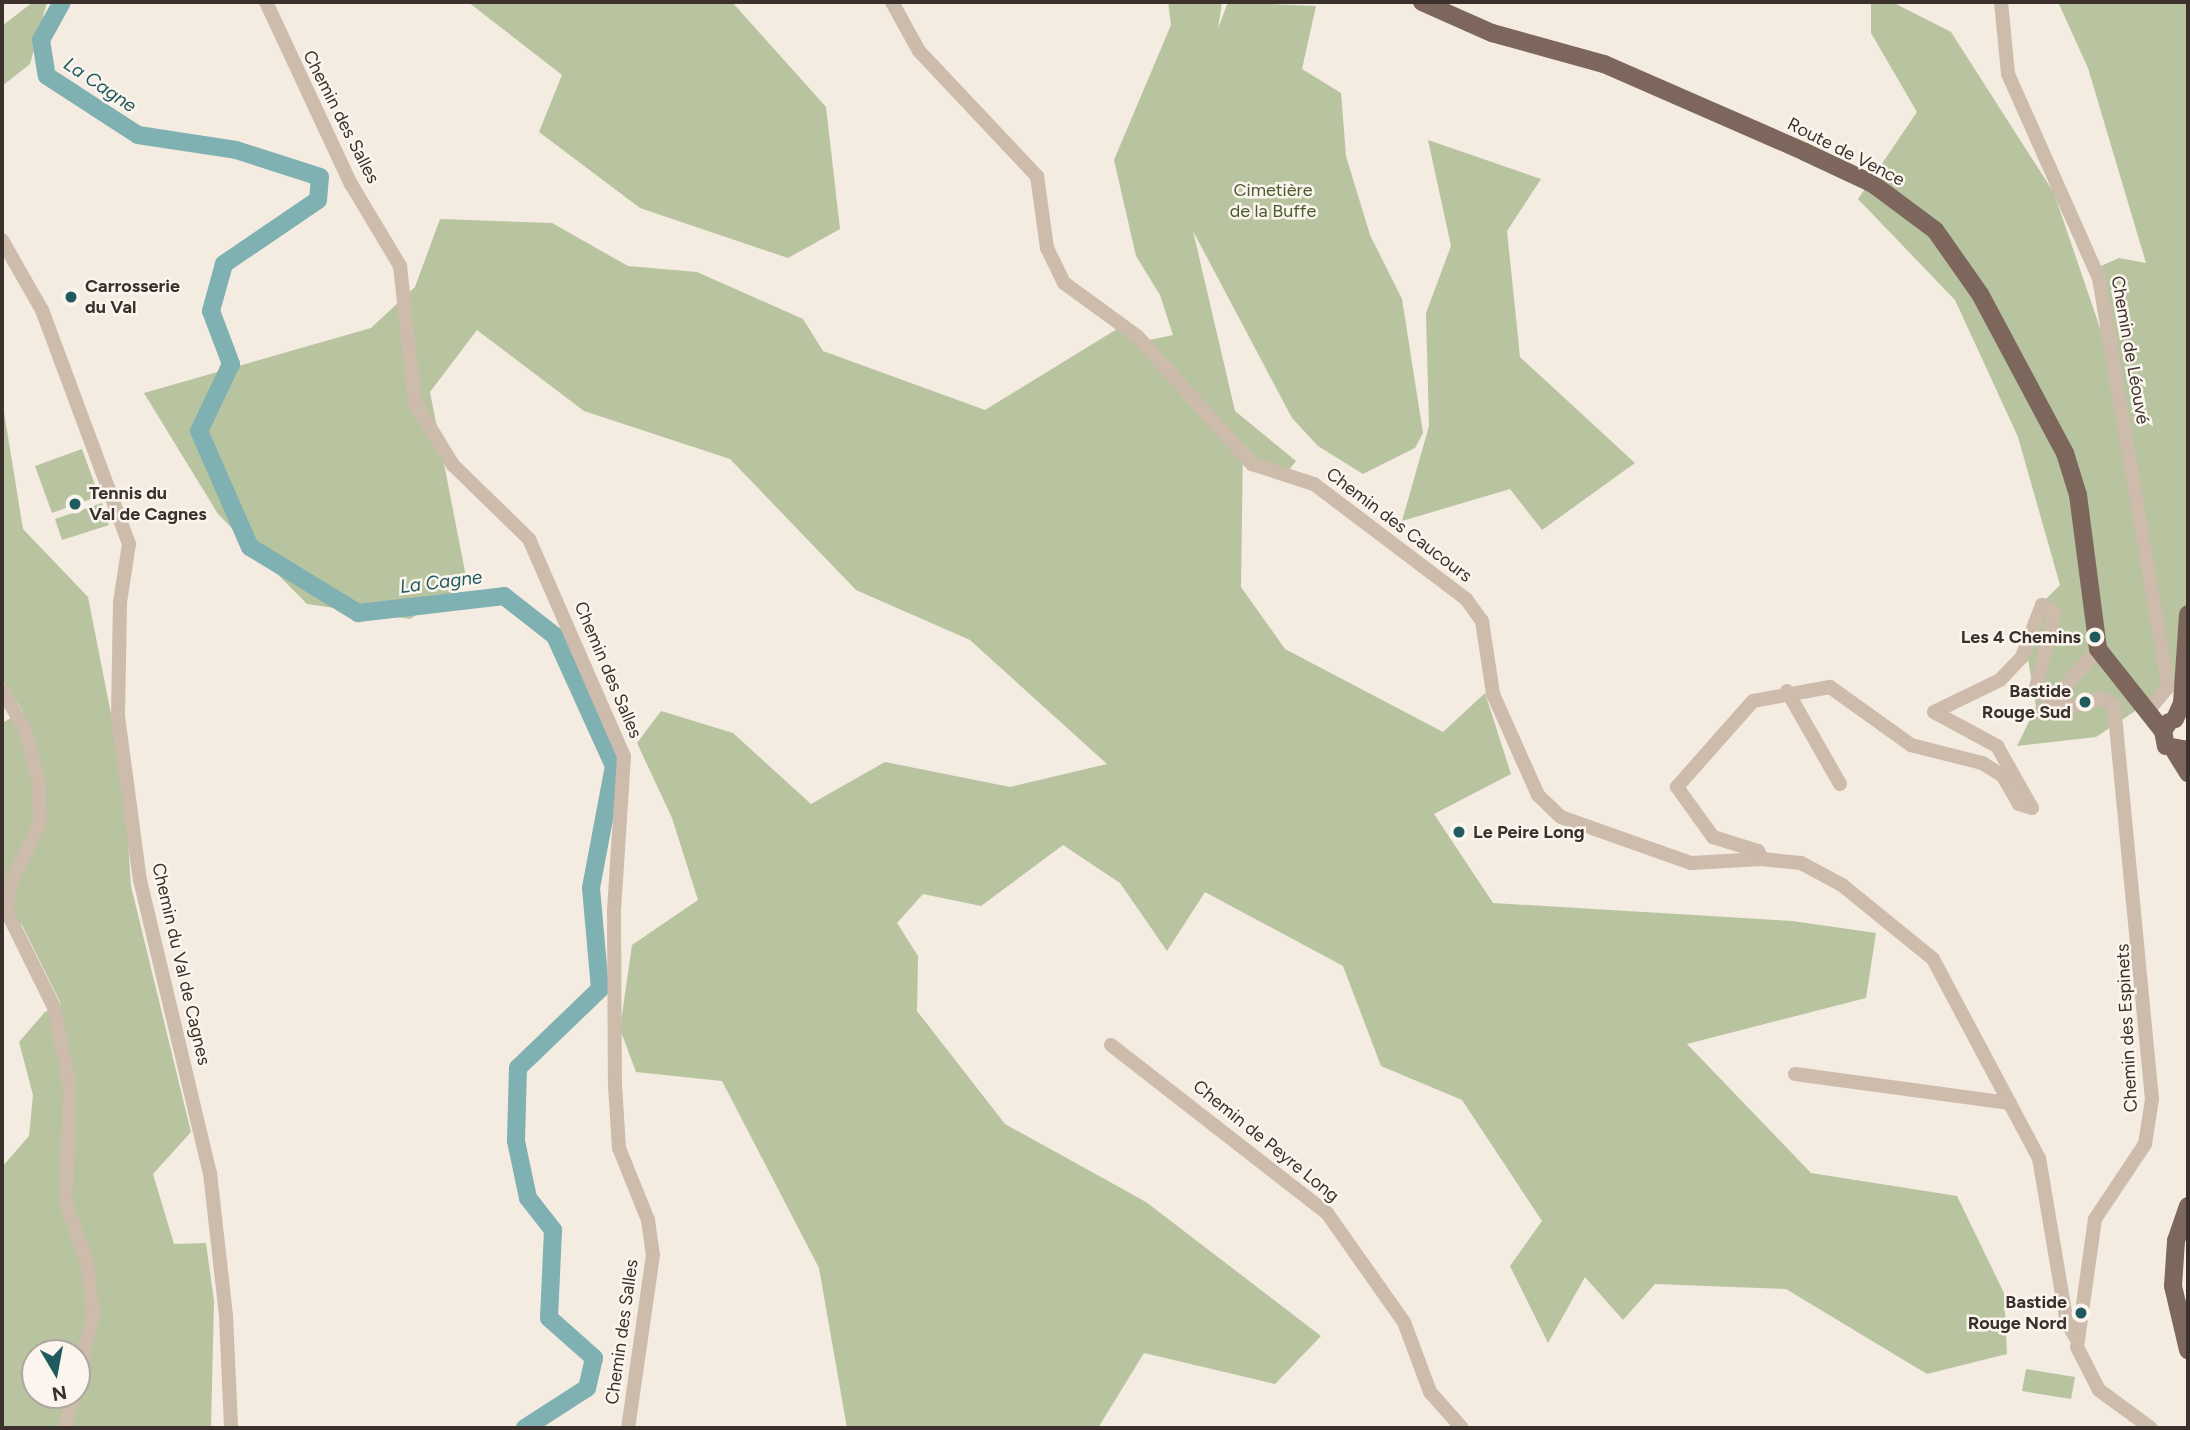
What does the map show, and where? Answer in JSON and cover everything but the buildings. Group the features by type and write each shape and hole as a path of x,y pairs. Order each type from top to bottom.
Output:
{"main road":[{"name":"Route de Vence","path":"1422,2 1492,33 1605,64 1805,152 1872,184 1934,230 1980,294 2065,453 2078,495 2098,649 2147,715 2174,723 2166,746 2182,751 2188,773"},
{"path":"2174,723 2182,704 2188,614"},
{"path":"2188,1206 2174,1275 2175,1311 2188,1350"},
{"path":"2188,1239 2188,1317"}],"street":[{"name":"Chemin des Salles","path":"266,2 351,184 400,266 415,403 453,465 529,539 624,756 614,910 615,1085 624,1167 648,1220 653,1255 628,1428"},
{"name":"Chemin des Caucours","path":"892,2 919,51 1037,176 1047,248 1064,283 1138,336 1252,464 1314,484 1466,599 1482,621 1492,653 1493,694 1534,786 1561,817 1691,863 1762,859"},
{"name":"Chemin de Léouvé","path":"2001,2 2008,74 2099,278 2168,687 2147,715"},
{"name":"Chemin du Val de Cagnes","path":"2,240 42,310 129,544 120,602 118,716 140,880 210,1173 226,1316 231,1428"},
{"path":"2078,1341 2067,1323 2039,1158 1933,960 1842,886 1801,863 1762,859 1758,851 1713,837 1677,787 1743,709 1787,691 1830,687 1911,745 1982,763 2003,776 2019,804 2032,808 1997,746 1934,712 2000,680 2022,657 2042,605 2055,614 2035,691 2059,702 2063,688 2098,649"},
{"path":"2,690 25,729 40,791 40,822 9,888 7,912 54,1007 70,1086 66,1203 87,1263 93,1314 87,1339"},
{"path":"1787,691 1840,784"},
{"name":"Chemin des Espinets","path":"2059,702 2071,707 2102,698 2115,705 2152,1099 2145,1144 2095,1219 2078,1341 2087,1377 2151,1428"},
{"name":"Chemin de Peyre Long","path":"1111,1045 1327,1213 1404,1322 1430,1392 1462,1428"},
{"path":"1795,1074 2010,1103"},
{"path":"64,1428 70,1409"}],"green space":[{"path":"33,2 47,2 30,64 2,86 2,26"},
{"path":"468,2 732,2 826,107 840,229 788,258 640,208 539,132 562,75"},
{"name":"Cimetière de la Buffe","path":"1168,2 1222,2 1218,29 1228,2 1316,6 1302,69 1341,93 1346,156 1370,235 1402,299 1423,433 1415,448 1363,474 1318,446 1292,418 1193,231 1235,411 1296,461 1289,470 1257,459 1243,444 1241,587 1285,649 1443,732 1485,693 1511,774 1434,814 1493,903 1792,921 1876,933 1866,998 1687,1044 1811,1173 1957,1196 2004,1293 2007,1354 1927,1374 1786,1289 1655,1284 1623,1320 1585,1277 1548,1343 1510,1266 1542,1221 1462,1100 1381,1066 1343,966 1205,892 1167,951 1120,883 1063,845 981,906 923,894 897,923 918,956 917,1011 1005,1124 1146,1202 1321,1336 1275,1384 1144,1353 1098,1428 847,1428 819,1268 722,1081 636,1072 620,1029 632,945 698,900 672,818 637,743 661,711 733,733 811,804 885,762 1010,787 1107,764 970,640 856,590 730,459 584,411 477,330 430,392 467,582 410,619 307,604 218,514 144,393 371,328 415,287 440,219 552,223 628,266 697,272 803,319 823,351 985,410 1117,329 1135,343 1173,335 1160,295 1136,256 1114,160 1171,25"},
{"path":"1871,2 1892,2 1951,32 2054,193 2101,331 2092,270 2119,258 2146,263 2088,68 2058,2 2188,2 2188,676 2096,737 2017,746 2036,707 2026,647 2034,611 2060,585 2018,437 1955,300 1858,199 1917,112 1871,33"},
{"path":"1428,140 1541,179 1507,231 1520,357 1635,463 1542,530 1510,489 1402,521 1429,426 1426,313 1451,246"},
{"path":"2,400 23,529 88,597 124,780 131,886 191,1132 153,1174 174,1244 206,1243 214,1301 211,1428 2,1428 2,1167 29,1136 33,1095 19,1042 45,1012 61,1004 22,925 2,912 2,723 23,711 2,679"},
{"path":"82,449 99,496 52,513 35,466"},
{"path":"102,503 109,525 62,540 55,519"},
{"path":"2026,1369 2075,1377 2071,1399 2022,1391"}],"waterway":[{"name":"La Cagne","path":"62,2 41,40 47,76 138,135 236,150 320,177 318,200 224,264 211,311 231,364 199,431 250,547 358,613 504,596 555,636 614,766 591,888 600,989 518,1068 516,1141 528,1198 553,1230 549,1318 594,1358 587,1388 525,1428"}],"place":[{"name":"Carrosserie du Val","path":"71,297"},
{"name":"Tennis du Val de Cagnes","path":"75,504"},
{"name":"Les 4 Chemins","path":"2095,637"},
{"name":"Bastide Rouge Sud","path":"2085,702"},
{"name":"Le Peire Long","path":"1459,832"},
{"name":"Bastide Rouge Nord","path":"2081,1313"}]}
